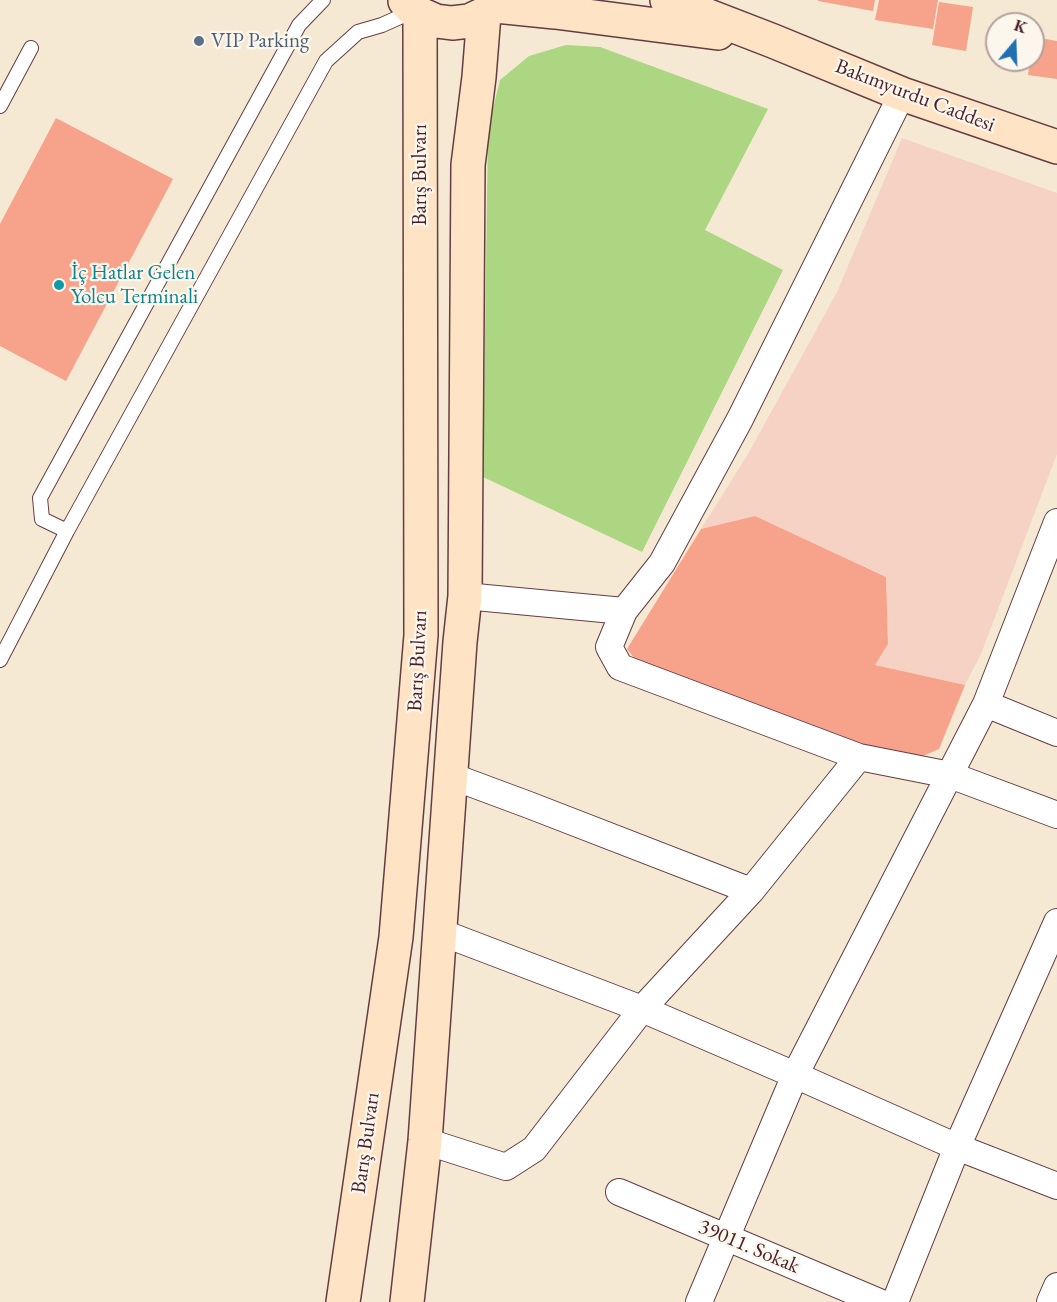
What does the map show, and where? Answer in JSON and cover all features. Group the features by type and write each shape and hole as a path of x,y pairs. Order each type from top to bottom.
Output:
{"main road":[{"name":"Bakımyurdu Caddesi","path":"667,0 773,40 902,94 1057,147"},
{"name":"Bakımyurdu Caddesi","path":"493,7 555,12 773,40"},
{"path":"413,8 436,21 452,23 469,21 493,7"},
{"name":"Barış Bulvarı","path":"407,1302 425,1141 465,596 468,165 479,76 493,7"},
{"name":"Barış Bulvarı","path":"343,1302 396,937 422,635 413,8"}],"street":[{"path":"902,94 734,429 662,563 624,611 609,647 620,667 859,757 950,775 1057,815"},
{"path":"699,1302 795,1075 986,704 1057,522"},
{"path":"465,596 624,611"},
{"path":"986,704 1057,734"},
{"path":"425,1141 506,1167 534,1149 642,1009 751,891 859,757"},
{"path":"451,776 751,891"},
{"path":"895,1302 957,1147 1057,922"},
{"path":"440,932 642,1009 957,1147 1057,1186"},
{"name":"39011. Sokak","path":"619,1192 879,1302"},
{"path":"1050,1302 1057,1286"}],"lane":[{"path":"68,531 42,519 40,498 299,25 323,0"},
{"path":"0,660 68,531 326,61 358,32 382,25 413,8"},
{"path":"0,106 31,48"}],"shaded area":[{"path":"902,138 1057,193 1057,454 981,654 965,685 875,665 888,644 886,577 755,516 701,529 748,454 837,292"}],"green space":[{"path":"566,45 600,47 768,109 705,230 783,270 642,552 483,477 488,129 500,80 529,56"}],"building":[{"path":"818,0 875,0 873,11"},
{"path":"879,0 938,0 933,29 875,20"},
{"path":"939,2 973,7 966,51 932,45"},
{"path":"1045,39 1057,41 1057,79 1028,75 1028,72 1045,72"},
{"name":"İç Hatlar Gelen Yolcu Terminali","path":"56,118 173,179 66,381 0,346 0,224"},
{"path":"755,516 886,577 888,644 875,665 965,685 939,749 916,759 849,745 642,668 627,649 701,529"}],"place":[{"name":"VIP Parking","path":"199,41"},
{"name":"İç Hatlar Gelen Yolcu Terminali","path":"59,285"}]}
